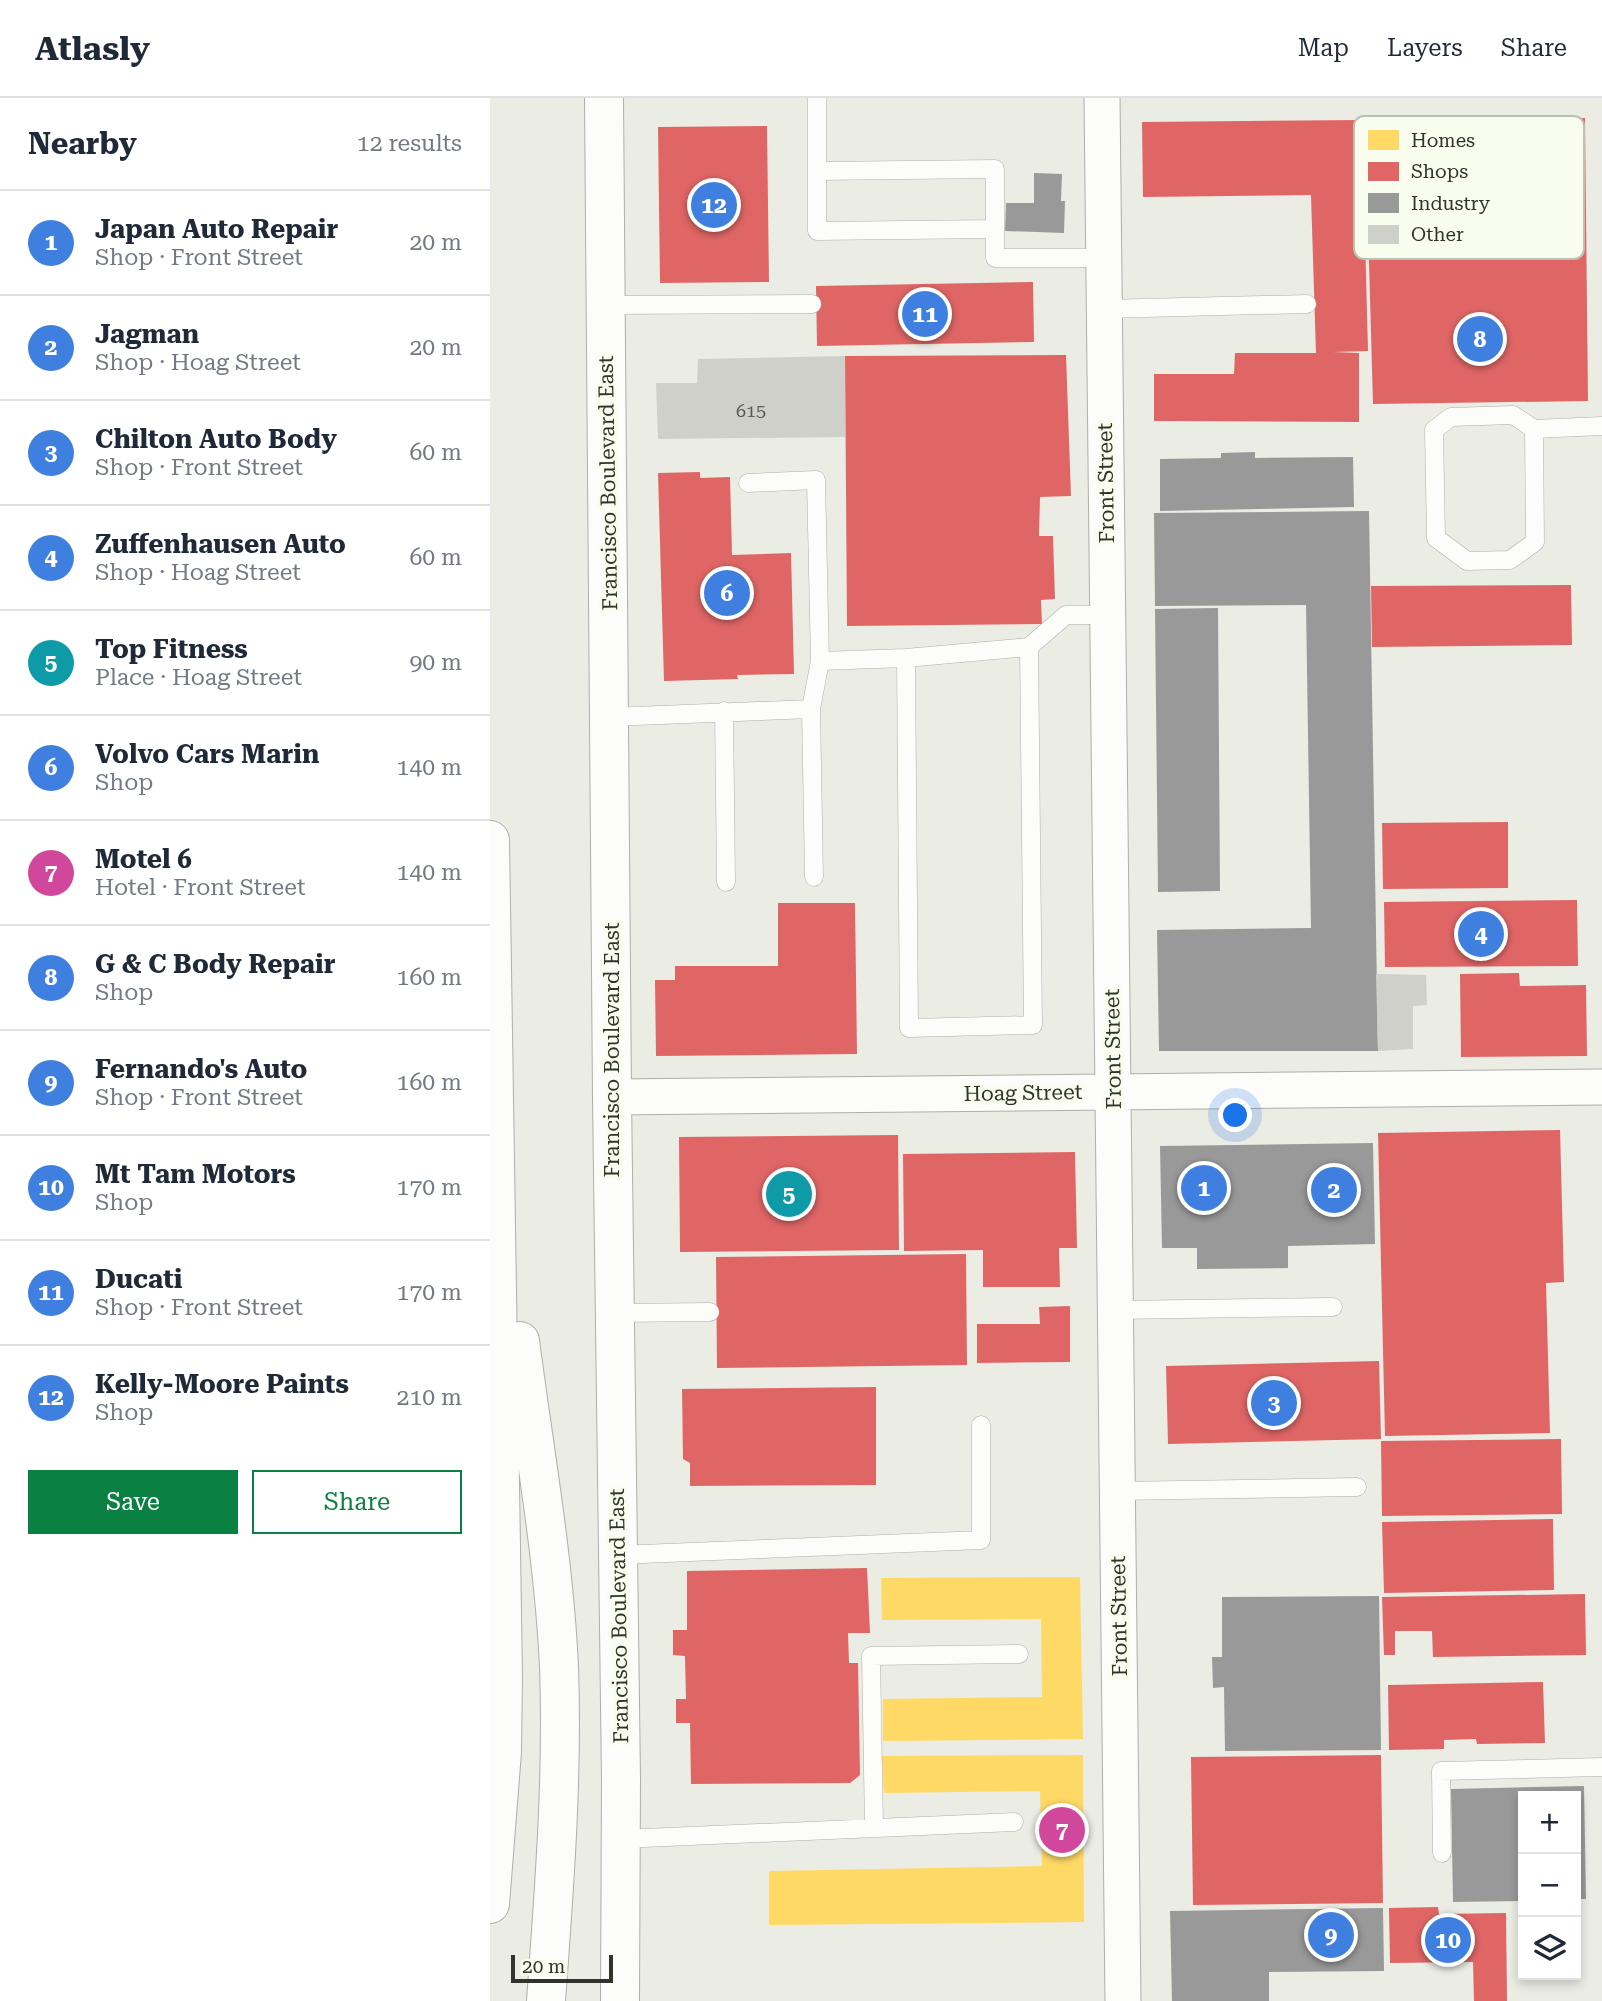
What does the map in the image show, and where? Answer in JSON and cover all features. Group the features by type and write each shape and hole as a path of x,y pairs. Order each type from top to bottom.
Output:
{"main road":[{"name":"Francisco Boulevard East","path":"604,98 621,1839 620,2001"},
{"path":"490,840 503,1677 502,1752 490,1904"},
{"path":"496,1154 553,1593 559,1668 556,1840 546,2001"}],"street":[{"name":"Front Street","path":"1102,98 1124,2001"},
{"name":"Hoag Street","path":"612,1097 1602,1087"}],"lane":[{"path":"817,98 817,231 995,229"},
{"path":"817,171 995,169 995,258 1103,258"},
{"path":"606,305 812,304"},
{"path":"1104,309 1307,304"},
{"path":"1534,429 1535,542 1510,560 1467,561 1436,538 1434,430 1451,416 1513,415 1534,429 1602,426"},
{"path":"748,483 816,480 821,661 811,709 814,877"},
{"path":"821,661 906,658 1029,647 1066,615 1108,615"},
{"path":"906,658 909,1028 1033,1025 1029,647"},
{"path":"610,717 811,709"},
{"path":"724,711 726,882"},
{"path":"1116,1310 1333,1307"},
{"path":"614,1313 710,1312"},
{"path":"618,1555 981,1541 981,1425"},
{"path":"1118,1491 1357,1487"},
{"path":"874,1827 871,1656 1019,1654"},
{"path":"1442,1853 1441,1771 1602,1767"},
{"path":"621,1839 1014,1822"}],"building: Homes":[{"path":"1080,1577 1083,1739 883,1741 883,1699 1042,1697 1041,1619 882,1620 881,1578"},
{"path":"1083,1755 1084,1922 769,1925 769,1871 1042,1866 1040,1791 884,1793 882,1756"}],"building: Shops":[{"path":"1584,118 1588,401 1373,404 1369,259 1584,259"},
{"path":"1354,120 1354,259 1366,259 1368,351 1333,352 1359,353 1359,422 1154,421 1154,374 1234,374 1235,353 1316,353 1311,195 1143,197 1142,122"},
{"path":"767,126 769,282 660,283 658,127"},
{"path":"1033,282 1034,342 817,346 816,286"},
{"path":"1066,355 1071,496 1040,497 1039,536 1053,536 1055,599 1041,600 1042,624 847,626 845,356"},
{"path":"700,472 700,478 730,477 732,555 791,553 794,674 664,681 658,473"},
{"path":"1571,585 1572,645 1372,647 1371,586"},
{"path":"1508,822 1508,888 1383,889 1382,823"},
{"path":"1577,900 1578,966 1385,967 1384,902"},
{"path":"778,903 855,903 857,1054 656,1056 655,980 675,980 675,966 778,966"},
{"path":"1519,973 1520,986 1586,985 1587,1056 1461,1057 1460,974"},
{"path":"1560,1130 1564,1282 1546,1283 1550,1433 1385,1436 1378,1133"},
{"path":"898,1135 899,1250 680,1252 679,1137"},
{"path":"1075,1152 1077,1248 1059,1248 1060,1287 983,1287 983,1250 904,1251 903,1154"},
{"path":"966,1254 967,1365 717,1368 716,1257"},
{"path":"1070,1306 1070,1362 977,1363 977,1324 1040,1324 1039,1307"},
{"path":"1379,1361 1381,1439 1168,1444 1166,1366"},
{"path":"876,1387 876,1485 690,1486 690,1463 683,1459 682,1389"},
{"path":"1561,1439 1562,1514 1382,1516 1381,1441"},
{"path":"1553,1519 1554,1590 1384,1593 1382,1522"},
{"path":"867,1568 870,1633 848,1633 849,1663 858,1663 860,1775 850,1783 691,1784 690,1723 676,1723 676,1699 686,1699 685,1656 673,1655 673,1630 687,1630 687,1571"},
{"path":"1585,1594 1586,1655 1433,1657 1432,1631 1395,1631 1395,1655 1384,1655 1382,1597"},
{"path":"1543,1682 1545,1743 1477,1744 1476,1739 1444,1740 1444,1749 1389,1750 1388,1685"},
{"path":"1381,1755 1383,1903 1193,1905 1191,1757"},
{"path":"1438,1907 1439,1914 1506,1913 1507,2001 1474,2001 1473,1962 1390,1963 1389,1908"}],"building: Industry":[{"path":"1034,173 1062,174 1064,233 1005,231 1006,203 1034,203"},
{"path":"1255,452 1255,458 1353,457 1354,507 1160,511 1160,459 1221,458 1221,453"},
{"path":"1369,511 1378,1051 1159,1051 1157,930 1311,928 1306,605 1155,606 1154,513"},
{"path":"1218,608 1220,891 1158,892 1155,609"},
{"path":"1373,1143 1375,1244 1288,1246 1288,1268 1197,1269 1197,1248 1162,1248 1160,1146"},
{"path":"1379,1596 1381,1750 1225,1751 1224,1687 1213,1688 1212,1657 1222,1657 1222,1597"},
{"path":"1584,1786 1586,1899 1581,1899 1581,1791 1518,1791 1518,1901 1453,1902 1451,1789"},
{"path":"1383,1908 1384,1971 1269,1972 1269,2001 1172,2001 1170,1911"}],"building: Other":[{"path":"845,356 845,437 658,439 656,383 697,383 698,359"},
{"path":"1376,974 1426,975 1427,1005 1413,1006 1413,1049 1378,1051"}],"place":[{"name":"Kelly-Moore Paints","path":"714,205"},
{"name":"Ducati","path":"925,314"},
{"name":"G & C Body Repair","path":"1480,339"},
{"name":"Volvo Cars Marin","path":"727,593"},
{"name":"Zuffenhausen Auto","path":"1481,934"},
{"name":"Japan Auto Repair","path":"1204,1188"},
{"name":"Jagman","path":"1334,1190"},
{"name":"Top Fitness","path":"789,1194"},
{"name":"Chilton Auto Body","path":"1274,1403"},
{"name":"Motel 6","path":"1062,1830"},
{"name":"Fernando's Auto","path":"1331,1935"},
{"name":"Mt Tam Motors","path":"1448,1940"}]}
